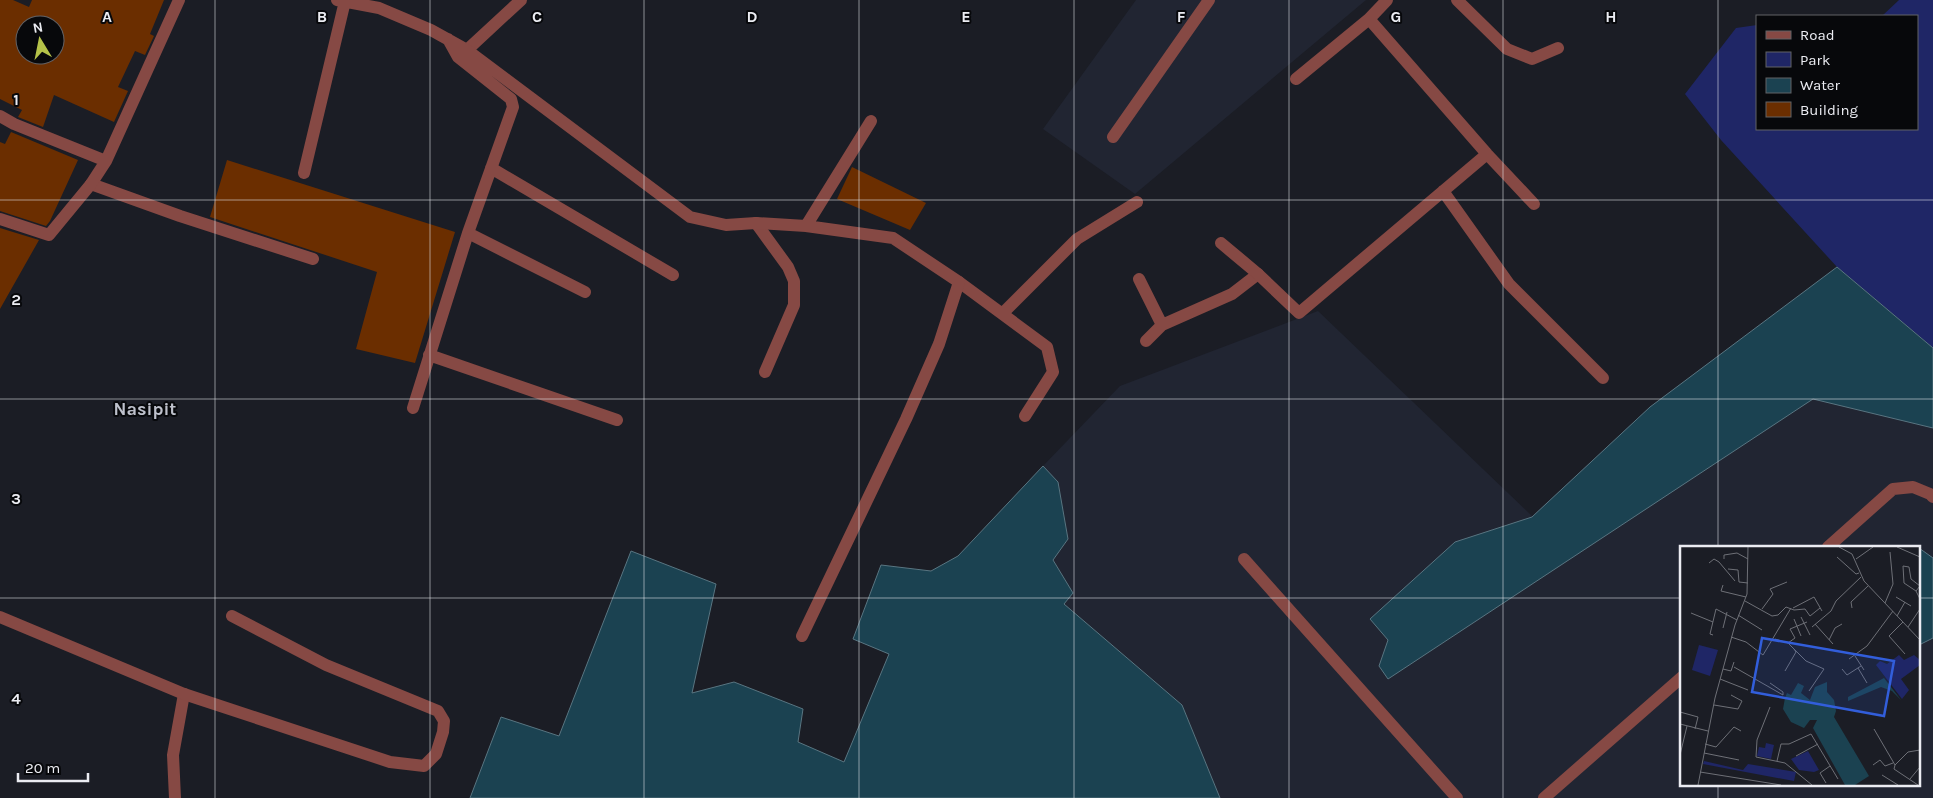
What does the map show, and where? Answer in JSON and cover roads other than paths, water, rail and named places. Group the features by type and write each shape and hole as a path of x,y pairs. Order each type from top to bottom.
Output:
{"street":[{"path":"0,219 49,235 91,184 106,161 179,0"},
{"path":"467,50 522,0"},
{"path":"1113,137 1209,0"},
{"path":"1296,79 1369,19 1387,0"},
{"path":"1457,0 1507,49 1532,59 1558,48"},
{"path":"304,173 341,1 384,4 467,50 690,217 726,225 806,226 893,238 1003,313 1047,347 1053,372 1025,416"},
{"path":"1369,19 1487,154 1534,204"},
{"path":"413,408 468,233 513,107 511,99 458,57 448,39"},
{"path":"0,116 14,124 106,161"},
{"path":"806,226 871,121"},
{"path":"1221,243 1258,274 1299,313 1487,154"},
{"path":"491,168 673,275"},
{"path":"91,184 180,216 313,259"},
{"path":"1443,191 1509,284 1603,378"},
{"path":"1003,313 1077,240 1136,202"},
{"path":"756,224 788,267 794,281 794,305 765,372"},
{"path":"468,233 585,292"},
{"path":"1146,341 1162,325 1232,294 1258,274"},
{"path":"1139,279 1162,325"},
{"path":"802,636 906,420 939,344 959,282"},
{"path":"429,355 617,420"},
{"path":"1829,546 1893,490 1913,487 1933,497"},
{"path":"1244,559 1457,798"},
{"path":"0,617 184,694 390,762 424,766 436,754 443,732 444,721 438,711 326,665 232,616"},
{"path":"1544,798 1680,679"},
{"path":"174,798 173,754 184,694"}],"water":[{"path":"1837,267 1933,348 1933,428 1813,399 1388,679 1379,666 1388,640 1370,619 1455,542 1532,517 1650,407"},
{"path":"1043,466 1058,482 1068,539 1053,560 1073,593 1064,604 1182,705 1220,798 470,798 501,717 559,736 631,551 716,584 692,693 734,682 803,709 798,742 844,762 889,654 853,639 881,565 931,571 958,556"},
{"path":"1920,549 1933,558 1933,638 1920,644"}],"district":[{"name":"Nasipit","path":"145,409"}]}
